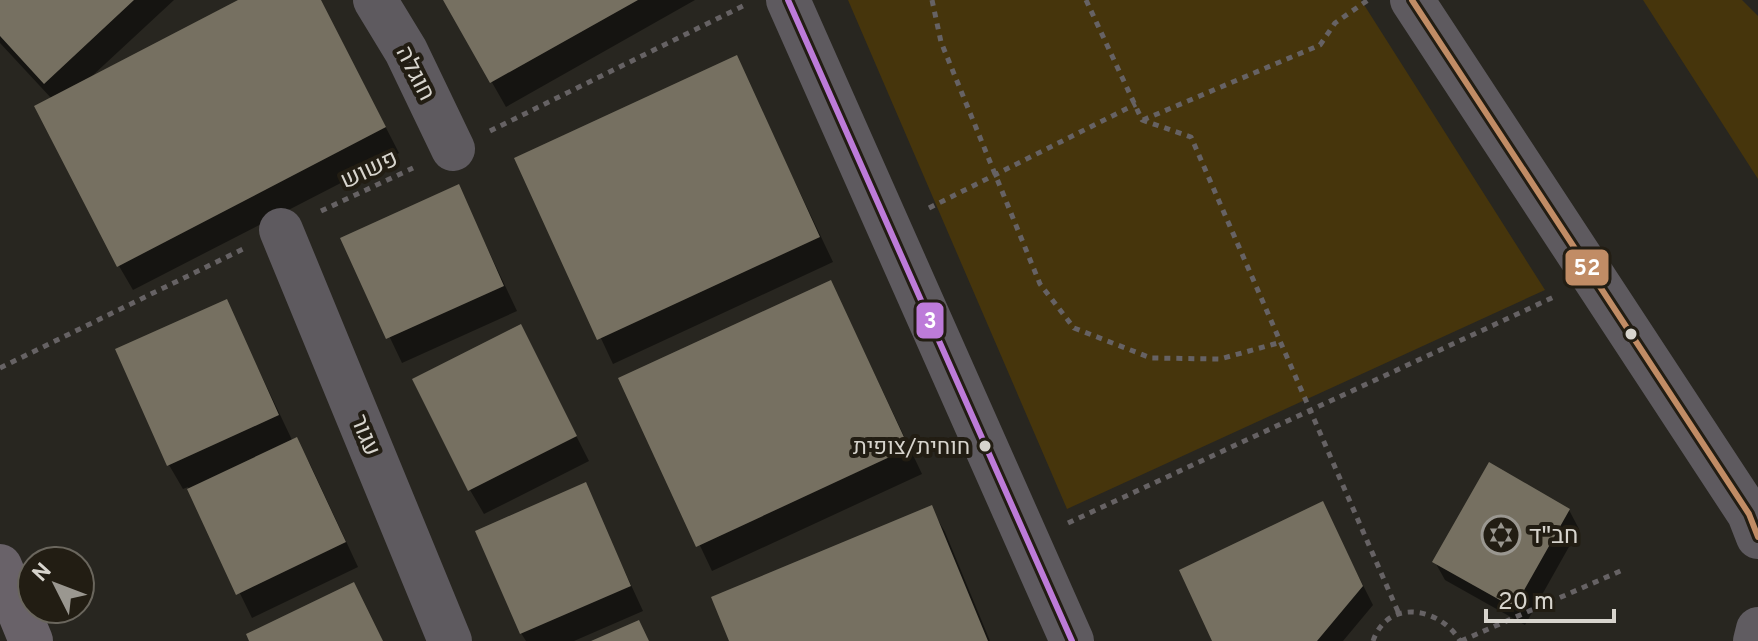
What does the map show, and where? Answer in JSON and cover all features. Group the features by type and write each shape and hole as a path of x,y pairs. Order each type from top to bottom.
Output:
{"main road":[{"path":"0,566 31,641"}],"street":[{"name":"חוגלה","path":"375,0 406,51 453,149"},
{"path":"788,0 1072,641"},
{"path":"1393,7 1749,514 1758,537"},
{"name":"עגור","path":"281,230 450,641"},
{"path":"1755,641 1758,629"}],"path":[{"name":"פשוש","path":"0,368 753,0"},
{"path":"932,0 941,42 1040,284 1074,328 1151,358 1220,359 1278,343"},
{"path":"1086,0 1142,120"},
{"path":"1142,120 1320,45 1335,23 1366,0 1393,7"},
{"path":"888,227 1136,104"},
{"path":"1142,120 1191,137 1278,343 1399,614"},
{"path":"1064,525 1558,295 1550,281"},
{"path":"1373,641 1385,622 1399,614 1429,612 1453,628 1460,641 1625,569"}],"shaded area":[{"path":"848,0 1361,0 1545,290 1067,509"},
{"path":"1643,0 1742,0 1758,16 1758,179"}],"building":[{"path":"0,0 134,0 44,84 0,36"},
{"path":"238,0 321,0 386,127 117,267 34,106"},
{"path":"443,0 638,0 490,83"},
{"path":"737,55 820,237 597,340 514,158"},
{"path":"459,184 504,286 386,339 340,238"},
{"path":"831,280 909,448 696,547 618,378"},
{"path":"227,299 279,415 167,466 115,349"},
{"path":"521,324 577,436 468,491 412,379"},
{"path":"297,437 346,542 236,595 187,489"},
{"name":"חב\"ד","path":"1489,462 1570,509 1514,608 1432,562"},
{"path":"586,482 631,586 520,634 475,531"},
{"path":"1323,501 1363,586 1317,641 1212,641 1179,570"},
{"path":"932,505 988,641 729,641 711,597"},
{"path":"354,582 383,641 249,641 246,634"},
{"path":"639,620 649,641 591,641"}],"transit line":[{"name":"3","path":"788,0 1072,641"},
{"name":"52","path":"1412,0 1749,514 1758,537"}],"place":[{"name":"חוחית/צופית","path":"985,446"},
{"name":"חב\"ד","path":"1501,535"}]}
